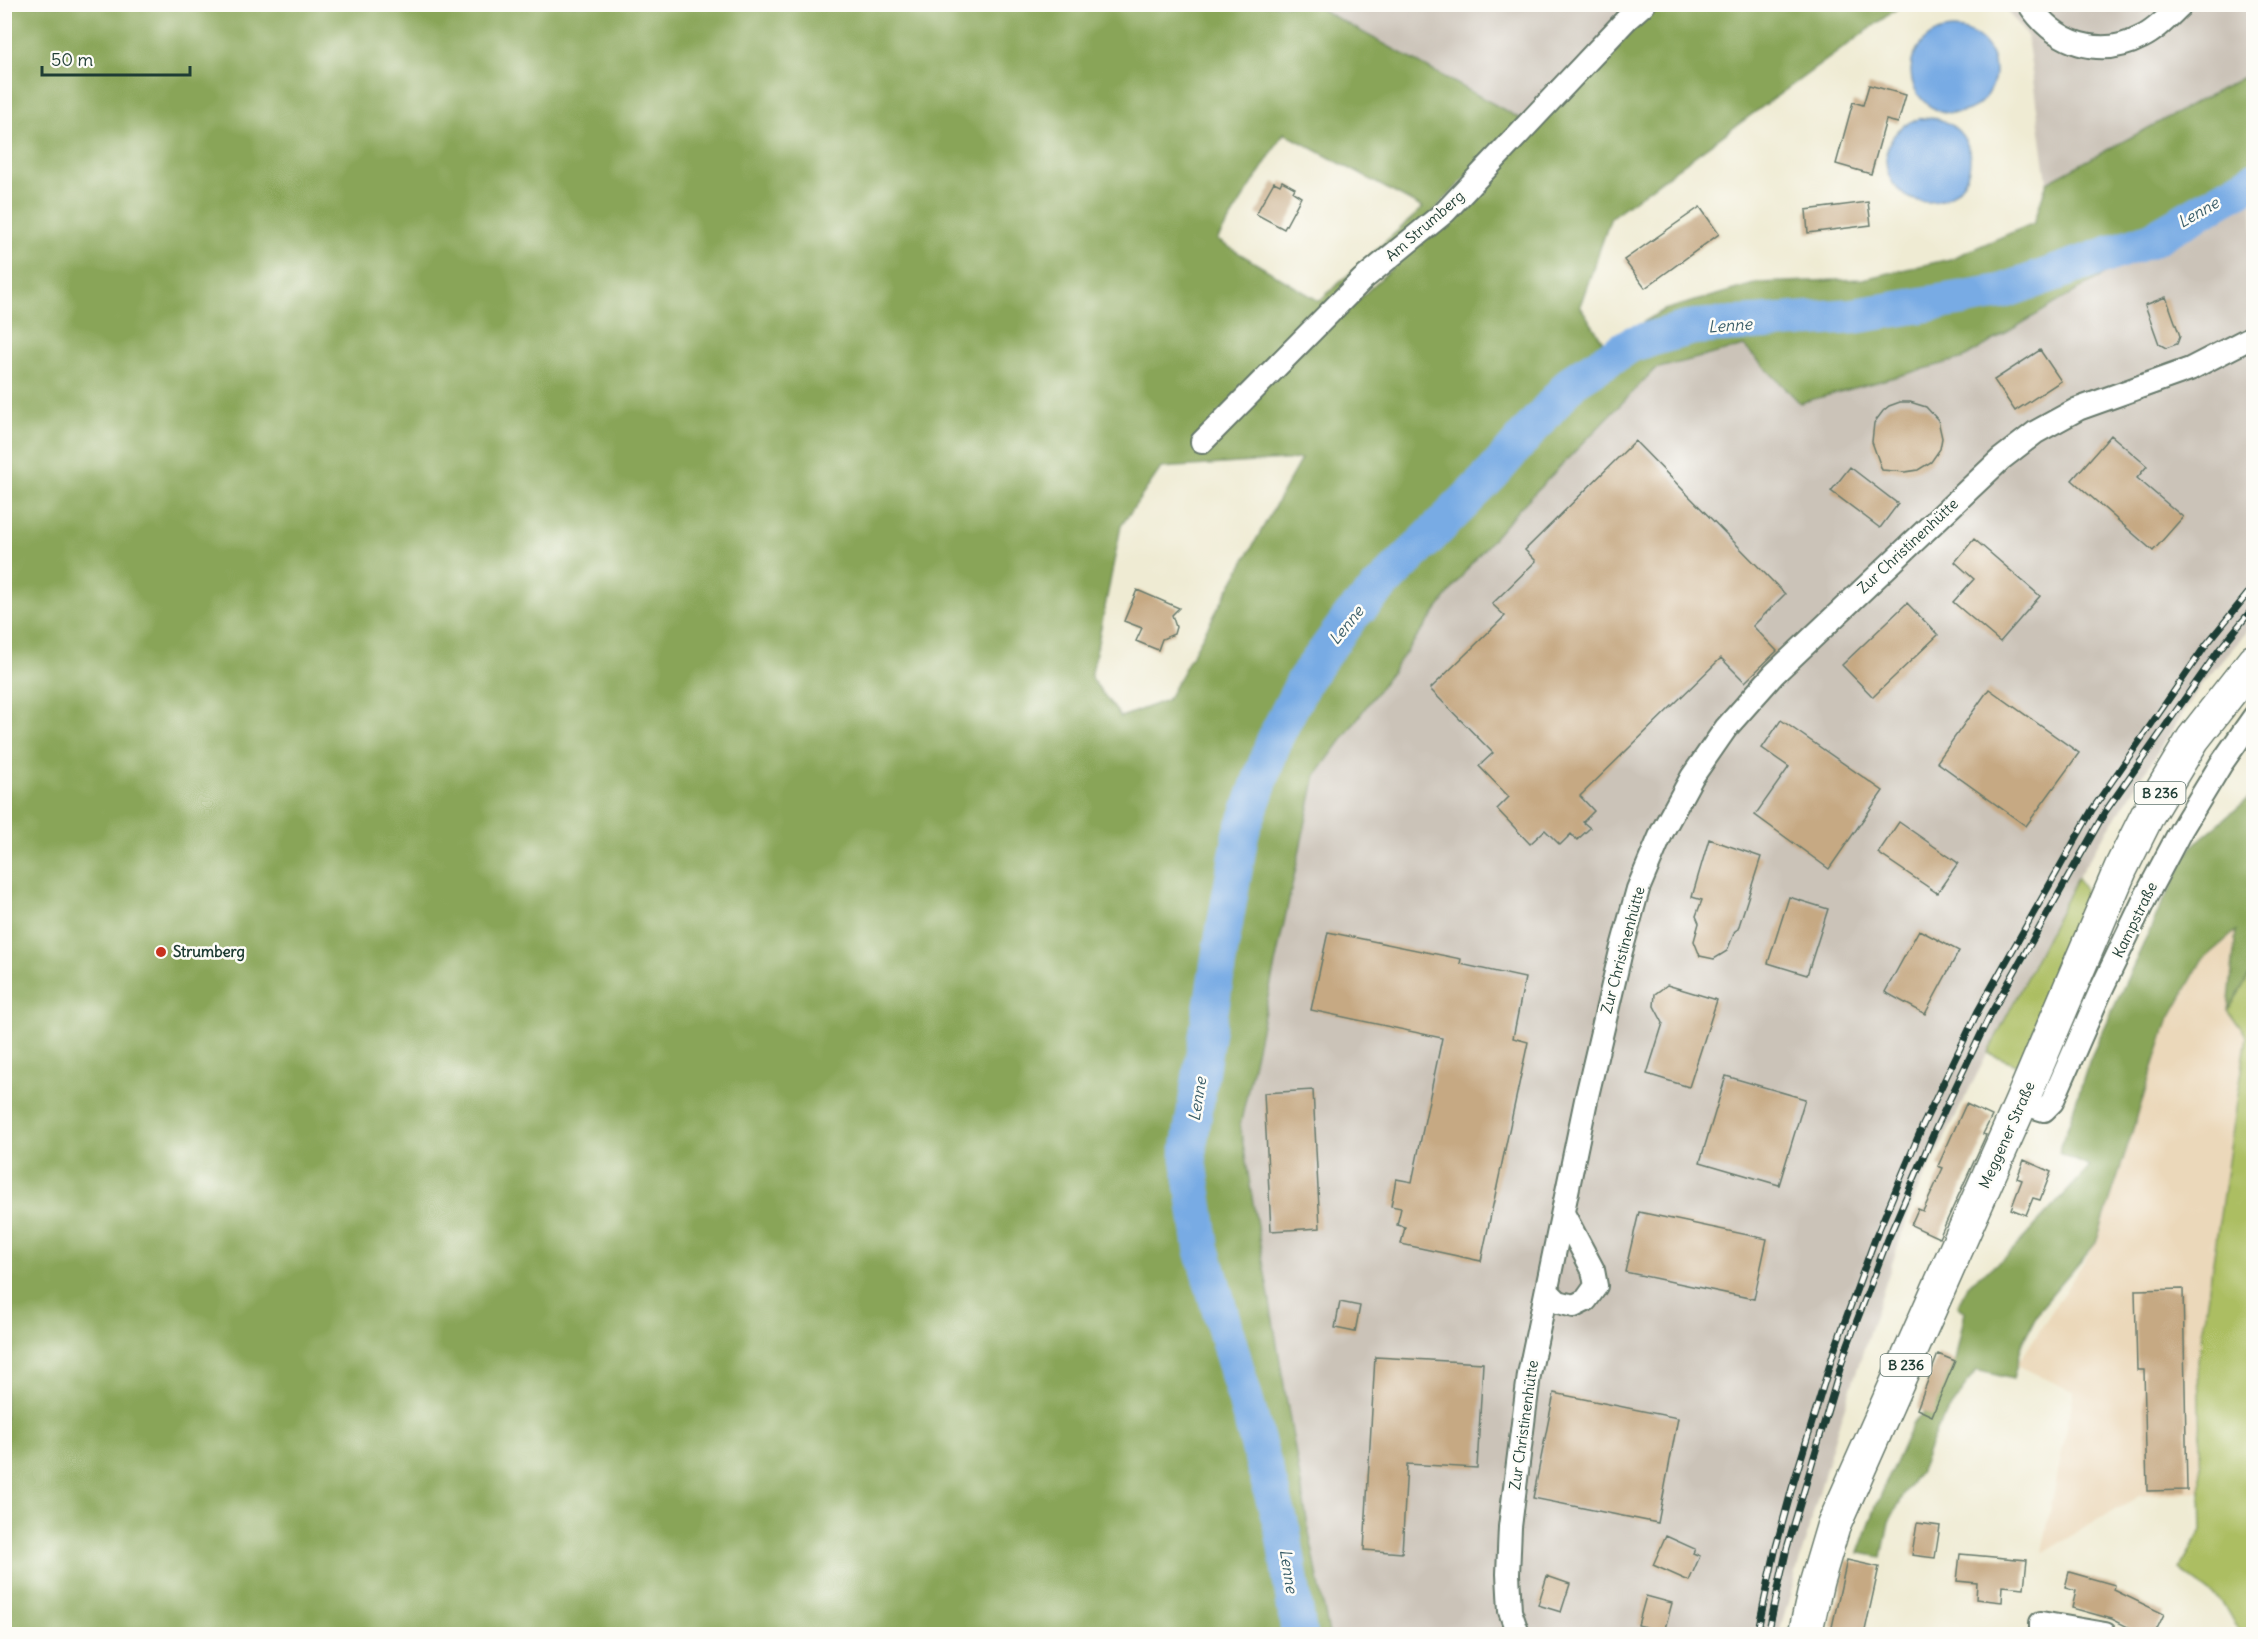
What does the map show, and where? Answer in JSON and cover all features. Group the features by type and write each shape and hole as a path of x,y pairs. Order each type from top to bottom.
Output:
{"main road":[{"name":"Meggener Straße","path":"1805,1633 1833,1527 2021,1103 2090,939 2148,814 2193,739 2253,661"}],"street":[{"name":"Am Strumberg","path":"1202,442 1363,279 1445,212 1611,35 1644,4"},
{"path":"2030,4 2037,16 2052,30 2071,41 2098,49 2121,46 2144,36 2182,4"},
{"name":"Zur Christinenhütte","path":"1518,1635 1510,1611 1510,1527 1529,1375 1618,963 1638,889 1667,823 1692,777 1726,728 1774,674 2009,452 2036,432 2079,409 2190,369 2253,336"},
{"name":"Kampstraße","path":"2021,1103 2044,1110 2052,1102 2101,990 2151,886 2187,820 2253,717"},
{"path":"1547,1291 1558,1302 1574,1306 1586,1300 1596,1286 1593,1270 1563,1213"},
{"path":"2041,1629 2105,1635"}],"shaded area":[{"path":"1313,5 1638,5 1521,119"},
{"path":"2002,5 2253,5 2253,72 2047,182 2027,36"},
{"path":"2237,195 2253,198 2253,625 2201,685 2077,878 1914,1198 1836,1433 1779,1634 1329,1634 1309,1532 1240,1126 1316,775 1470,565 1517,511 1655,369 1744,345"},
{"path":"2236,931 2228,1011 2247,1036 2198,1360 2201,1492 2139,1496 2042,1553 2074,1392 2017,1365 2096,1243 2168,1021 2202,960"}],"green space":[{"path":"5,5 1313,5 1521,119 1283,370 1470,195 1654,5 1902,5 1611,217 1580,306 1605,345 1664,310 1758,283 1863,279 1950,259 2034,223 2047,182 2253,72 2253,198 2237,195 1964,358 1800,403 1744,346 1655,369 1517,511 1470,565 1316,775 1240,1126 1309,1532 1329,1634 5,1634","holes":["1284,133 1423,208 1319,301 1217,240","1301,459 1167,700 1121,717 1091,678 1121,526 1161,468"]},
{"path":"2253,795 2253,969 2228,1011 2236,931 2202,960 2168,1021 2096,1243 2040,1309 2023,1341 2013,1379 1976,1370 1937,1428 1920,1471 1889,1522 1882,1557 1859,1553 1877,1504 1912,1425 1927,1408 1955,1361 1965,1312 1958,1306 1967,1285 2007,1256 2090,1167 2059,1153 2090,1059 2161,906 2192,846"},
{"path":"2077,878 2090,897 2019,1065 1988,1053"},
{"path":"2253,969 2254,1634 2240,1634 2222,1602 2179,1569 2202,1531 2198,1360 2247,1036 2228,1011"}],"water":[{"path":"1953,29 1969,32 1983,41 1992,55 1995,71 1992,87 1983,101 1969,110 1953,113 1937,110 1923,101 1914,87 1911,71 1914,55 1923,41 1937,32"},
{"path":"1928,118 1944,121 1958,130 1967,144 1970,160 1967,176 1958,190 1944,199 1928,202 1912,199 1898,190 1889,176 1886,160 1889,144 1898,130 1912,121"}],"building":[{"path":"1869,85 1906,95 1898,123 1886,120 1871,174 1836,164 1853,102 1863,105"},
{"path":"1282,181 1295,188 1293,192 1301,197 1284,229 1256,214 1274,182 1280,185"},
{"path":"1868,202 1871,225 1808,233 1806,210"},
{"path":"1700,207 1719,234 1645,288 1624,260"},
{"path":"2166,297 2180,336 2177,344 2166,348 2159,344 2145,305"},
{"path":"2040,350 2061,381 2015,411 1994,380"},
{"path":"1900,402 1910,402 1926,407 1938,420 1942,438 1940,449 1931,462 1918,470 1905,472 1882,470 1872,442 1874,423 1889,406"},
{"path":"2111,435 2147,466 2137,478 2183,517 2153,551 2072,480"},
{"path":"1635,441 1785,594 1753,626 1777,651 1745,682 1721,658 1580,796 1594,811 1583,822 1590,828 1577,840 1571,834 1560,845 1545,830 1530,844 1497,809 1509,797 1479,766 1493,753 1430,689 1505,616 1492,604 1536,561 1525,550"},
{"path":"1850,467 1898,504 1880,528 1831,491"},
{"path":"1974,539 2040,596 2000,642 1953,602 1974,579 1955,562"},
{"path":"1137,590 1179,608 1172,615 1176,627 1174,634 1162,639 1158,650 1136,641 1142,628 1124,621"},
{"path":"1907,603 1938,635 1873,697 1842,665"},
{"path":"1989,689 2079,753 2026,826 1937,762"},
{"path":"1781,720 1883,791 1829,869 1755,815 1789,767 1762,748"},
{"path":"1899,822 1958,863 1937,893 1878,853"},
{"path":"1709,839 1761,857 1738,929 1727,951 1714,959 1700,956 1694,941 1699,923 1696,916 1702,900 1692,897"},
{"path":"1789,897 1828,909 1807,975 1768,963"},
{"path":"1919,930 1959,951 1925,1014 1885,992"},
{"path":"1328,932 1461,959 1460,964 1525,978 1513,1038 1528,1042 1481,1261 1401,1244 1405,1227 1397,1225 1401,1208 1391,1206 1396,1179 1412,1182 1442,1038 1311,1010"},
{"path":"1667,985 1717,1000 1689,1087 1647,1074 1663,1023 1654,1006 1655,994"},
{"path":"1726,1076 1805,1099 1779,1185 1700,1162"},
{"path":"1313,1090 1320,1228 1271,1231 1264,1093"},
{"path":"1966,1104 1992,1116 1983,1134 1986,1135 1939,1238 1911,1225 1918,1209 1923,1211 1943,1168 1938,1166"},
{"path":"2024,1160 2051,1172 2040,1200 2033,1198 2026,1215 2011,1209 2022,1180 2017,1178"},
{"path":"1639,1212 1767,1239 1754,1299 1625,1272"},
{"path":"2183,1289 2187,1490 2147,1491 2144,1370 2137,1370 2135,1290"},
{"path":"1340,1302 1360,1306 1355,1332 1335,1328"},
{"path":"1938,1354 1955,1361 1932,1416 1917,1409"},
{"path":"1375,1357 1483,1363 1477,1468 1407,1464 1402,1553 1364,1550"},
{"path":"1554,1393 1678,1418 1658,1523 1533,1498"},
{"path":"1917,1523 1940,1526 1935,1558 1912,1555"},
{"path":"1666,1536 1695,1549 1693,1553 1700,1556 1689,1581 1653,1565"},
{"path":"1960,1554 2027,1560 2024,1588 2003,1586 2002,1602 1976,1599 1977,1583 1957,1581"},
{"path":"1847,1560 1879,1567 1864,1635 1840,1635 1841,1629 1832,1627"},
{"path":"2069,1572 2115,1585 2114,1590 2164,1614 2154,1635 2132,1635 2134,1630 2112,1619 2072,1608 2076,1591 2065,1588"},
{"path":"1547,1576 1570,1584 1561,1612 1538,1605"},
{"path":"1646,1596 1672,1603 1664,1632 1638,1625"}],"waterway":[{"name":"Lenne","path":"1299,1634 1283,1532 1202,1248 1188,1153 1241,834 1275,738 1305,679 1351,616 1493,473 1573,381 1632,344 1694,327 1854,316 2001,292 2152,239 2254,180"}],"railway":[{"path":"1757,1634 1776,1547 1792,1488 1834,1351 1875,1239 1923,1125 1978,1011 2092,810 2206,645 2254,586"},
{"path":"1768,1634 1787,1548 1845,1352 1888,1239 1936,1128 1989,1017 2105,812 2219,650 2254,607"}],"place":[{"name":"Strumberg","path":"161,952"}]}
